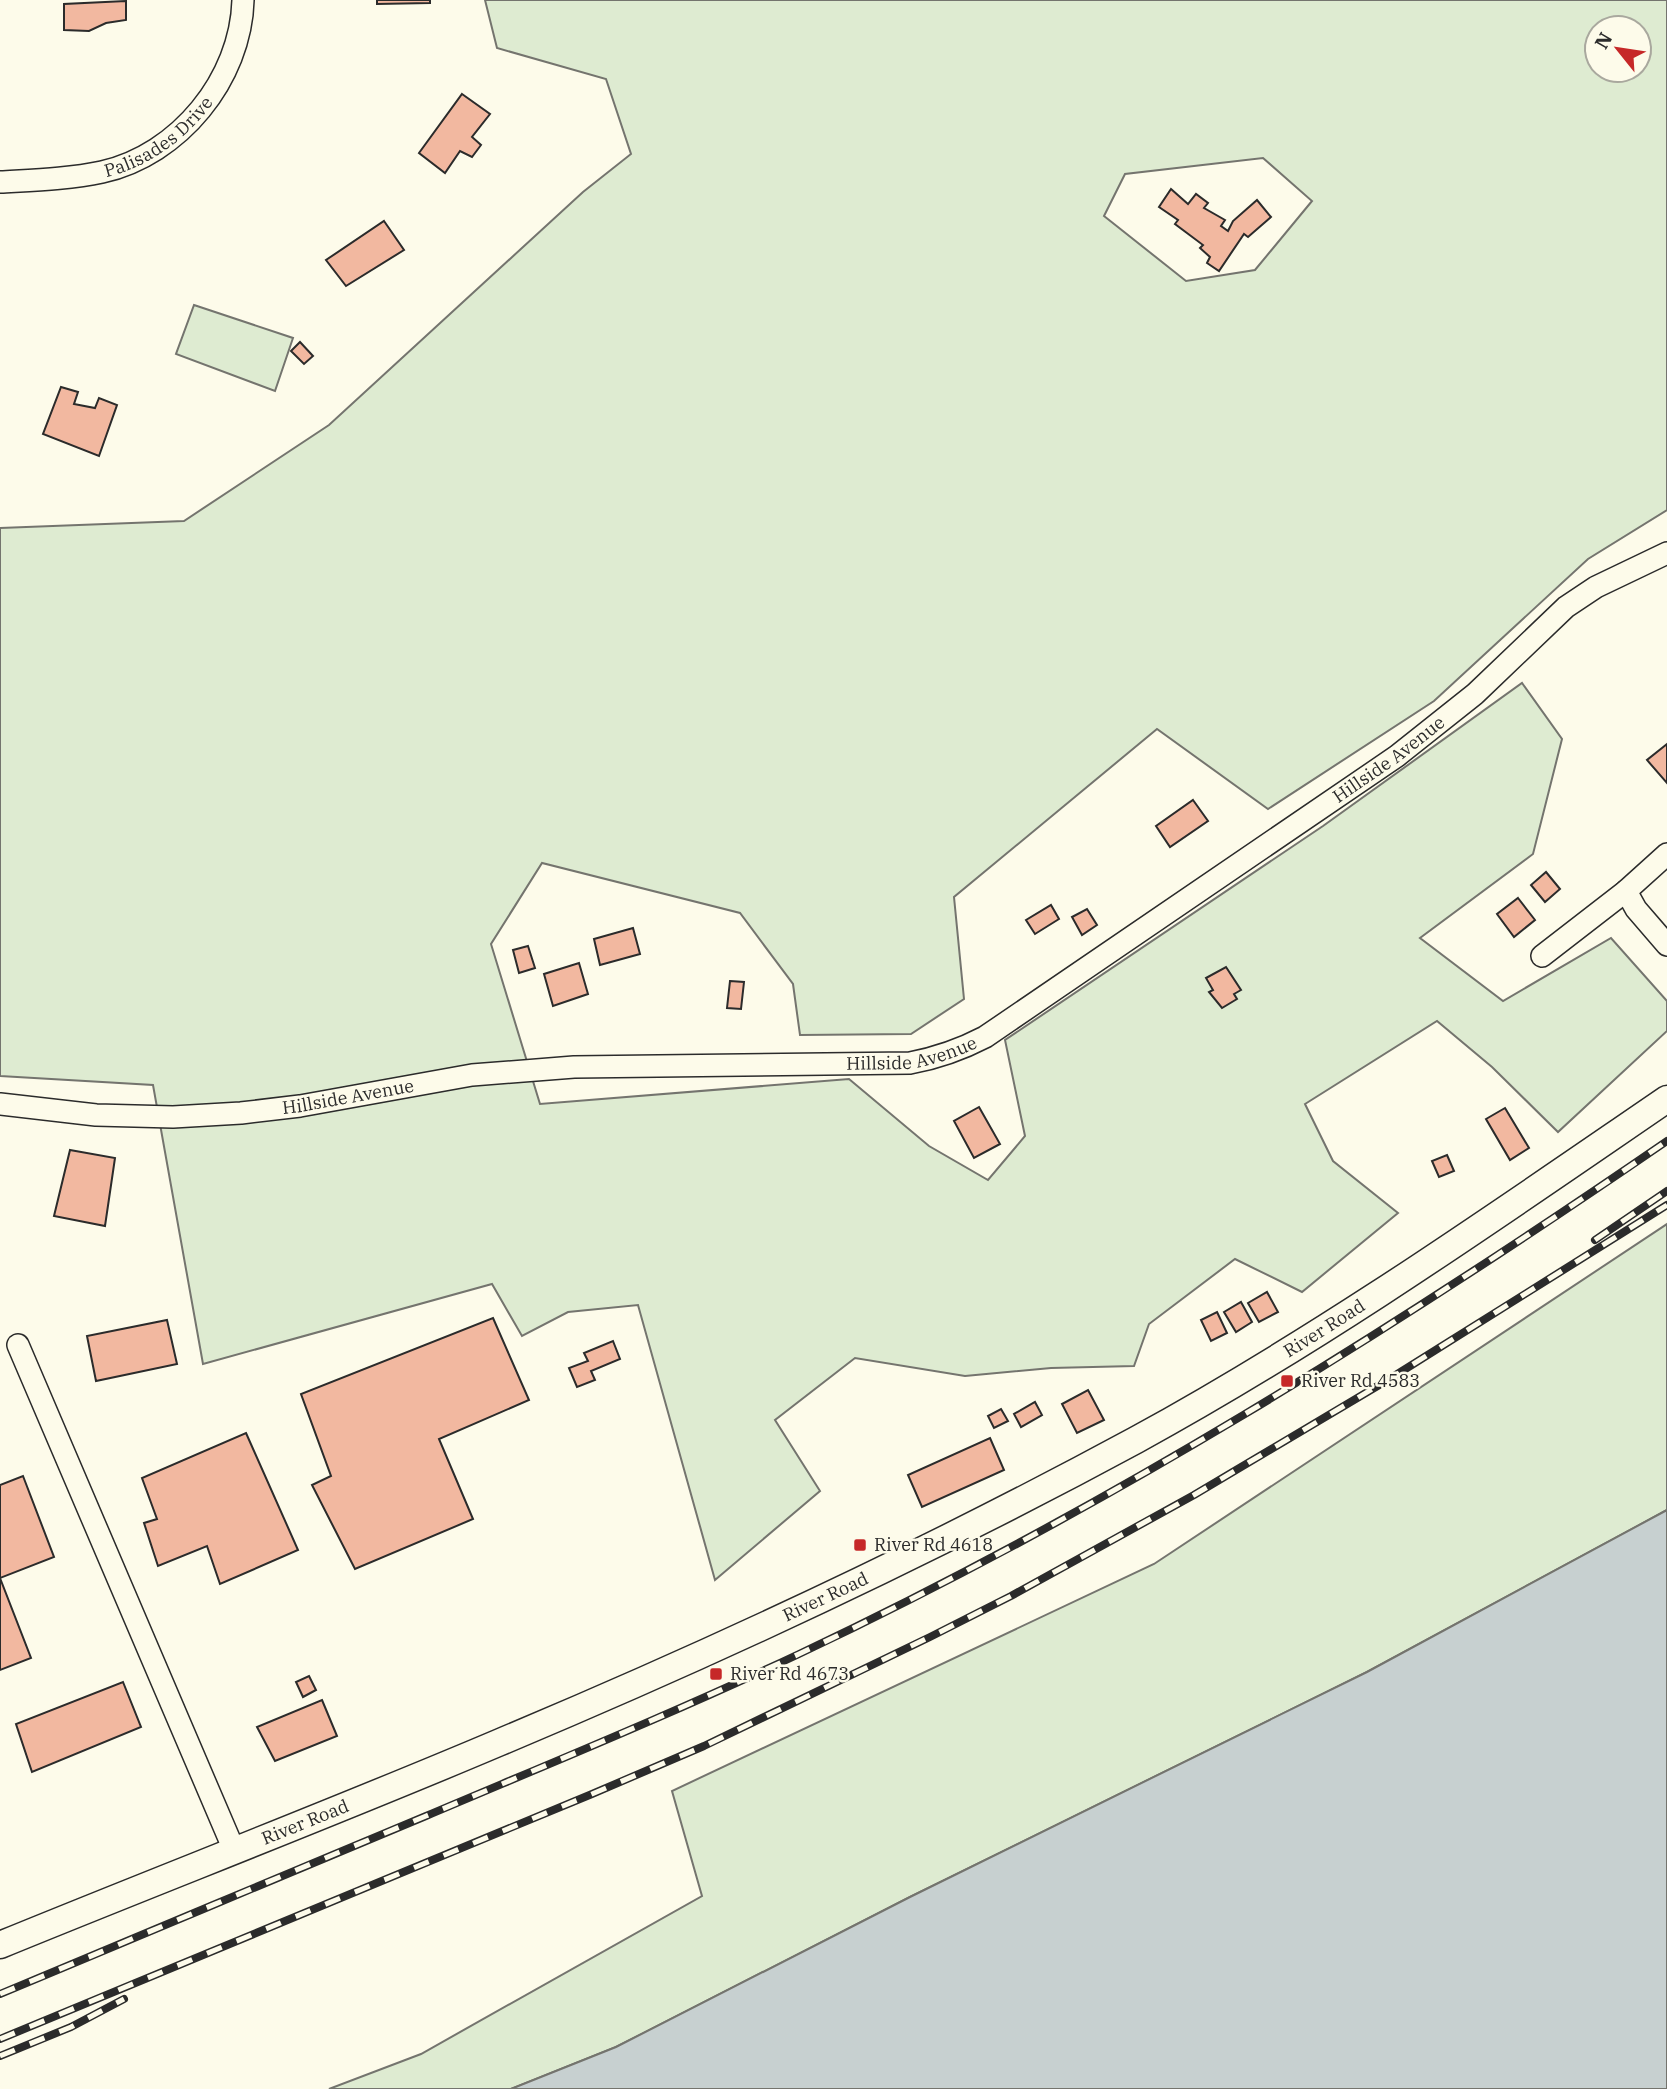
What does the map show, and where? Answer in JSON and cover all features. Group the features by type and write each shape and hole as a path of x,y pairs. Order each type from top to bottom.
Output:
{"main road":[{"name":"River Road","path":"0,1945 558,1718 815,1604 984,1520 1139,1438 1286,1354 1437,1256 1667,1099"}],"street":[{"name":"Palisades Drive","path":"0,182 104,172 152,151 174,136 193,119 217,87 236,43 243,0"},
{"name":"Hillside Avenue","path":"0,1104 96,1115 173,1117 300,1106 472,1075 575,1067 910,1063 936,1058 985,1037 1397,756 1475,694 1566,607 1596,587 1667,553"},
{"path":"1542,956 1626,891 1667,854"},
{"path":"1626,891 1636,909 1667,945"},
{"path":"18,1345 234,1850"}],"green space":[{"path":"485,0 1667,0 1667,510 1588,559 1434,701 1268,809 1157,729 954,897 964,999 911,1034 800,1035 793,984 740,913 542,863 491,944 540,1104 849,1079 929,1146 988,1180 1025,1136 1005,1040 1323,826 1522,683 1562,739 1533,854 1420,938 1503,1001 1611,938 1667,1001 1667,1031 1558,1132 1492,1067 1437,1021 1305,1104 1333,1161 1398,1213 1302,1292 1235,1259 1149,1324 1134,1366 1051,1368 965,1376 855,1358 775,1420 820,1491 715,1580 638,1305 568,1312 522,1336 492,1284 203,1364 153,1085 0,1076 0,528 184,521 329,425 583,192 631,154 606,79 497,48","holes":["1263,158 1312,201 1255,270 1186,281 1104,216 1125,174"]},
{"path":"194,305 293,338 275,391 176,354"},
{"path":"1667,1224 1667,1510 1367,1672 910,1897 616,2047 511,2089 329,2089 421,2054 702,1896 672,1791 1154,1564"}],"shaded area":[{"path":"1667,1510 1667,2089 511,2089 616,2047 910,1897 1367,1672"}],"building":[{"path":"377,0 430,0 430,3 377,4"},
{"path":"126,1 126,20 106,23 89,31 64,30 64,4"},
{"path":"462,94 490,114 472,137 481,145 472,157 460,151 445,173 419,153"},
{"path":"1171,189 1188,204 1196,194 1208,203 1204,208 1225,220 1221,226 1228,231 1233,221 1257,200 1271,217 1248,237 1244,234 1219,271 1207,263 1210,257 1200,248 1203,245 1175,224 1178,220 1159,207"},
{"path":"384,221 404,250 346,286 326,260"},
{"path":"300,342 313,356 304,364 291,351"},
{"path":"61,387 78,392 74,404 95,408 99,398 117,405 99,456 43,434"},
{"path":"1667,744 1667,783 1647,760"},
{"path":"1193,800 1208,821 1170,847 1156,826"},
{"path":"1546,872 1560,889 1545,902 1531,885"},
{"path":"1518,898 1535,920 1514,937 1497,914"},
{"path":"1051,905 1059,919 1035,934 1026,920"},
{"path":"1087,909 1097,925 1082,935 1072,917"},
{"path":"633,928 640,954 600,965 594,939"},
{"path":"528,946 535,968 519,973 513,950"},
{"path":"579,963 588,994 553,1006 544,974"},
{"path":"1226,967 1241,990 1234,994 1237,999 1222,1008 1209,992 1213,990 1206,978"},
{"path":"730,981 744,982 741,1009 727,1008"},
{"path":"979,1107 1000,1144 974,1158 954,1121"},
{"path":"1505,1108 1529,1148 1510,1160 1486,1119"},
{"path":"70,1150 115,1158 105,1226 54,1216"},
{"path":"1447,1155 1454,1171 1439,1177 1432,1161"},
{"path":"1267,1292 1278,1312 1259,1322 1248,1303"},
{"path":"1241,1302 1252,1322 1236,1332 1224,1312"},
{"path":"1217,1312 1227,1333 1211,1341 1201,1320"},
{"path":"493,1318 529,1400 439,1439 473,1519 355,1569 312,1485 331,1476 301,1394"},
{"path":"167,1320 177,1364 96,1381 87,1336"},
{"path":"613,1341 620,1359 591,1371 595,1380 577,1387 569,1368 588,1361 584,1353"},
{"path":"1088,1390 1104,1420 1077,1433 1062,1404"},
{"path":"1035,1402 1042,1415 1021,1427 1014,1414"},
{"path":"1001,1409 1008,1421 994,1428 988,1416"},
{"path":"246,1433 298,1550 220,1584 207,1546 158,1566 144,1523 157,1519 142,1478"},
{"path":"990,1438 1004,1470 922,1507 908,1475"},
{"path":"23,1476 54,1557 0,1578 0,1485"},
{"path":"0,1578 31,1658 0,1670"},
{"path":"309,1676 316,1690 303,1697 296,1682"},
{"path":"123,1682 141,1727 32,1772 16,1724"},
{"path":"322,1700 337,1736 275,1761 257,1727"}],"railway":[{"path":"0,1994 660,1717 799,1654 912,1598 1024,1540 1243,1415 1457,1281 1667,1141"},
{"path":"1595,1240 1667,1191"},
{"path":"0,2039 704,1746 930,1637 1011,1596 1194,1495 1391,1378 1667,1205"},
{"path":"0,2056 71,2027 124,1999"}],"place":[{"name":"River Rd 4583","path":"1287,1381"},
{"name":"River Rd 4618","path":"860,1545"},
{"name":"River Rd 4673","path":"716,1674"}]}
